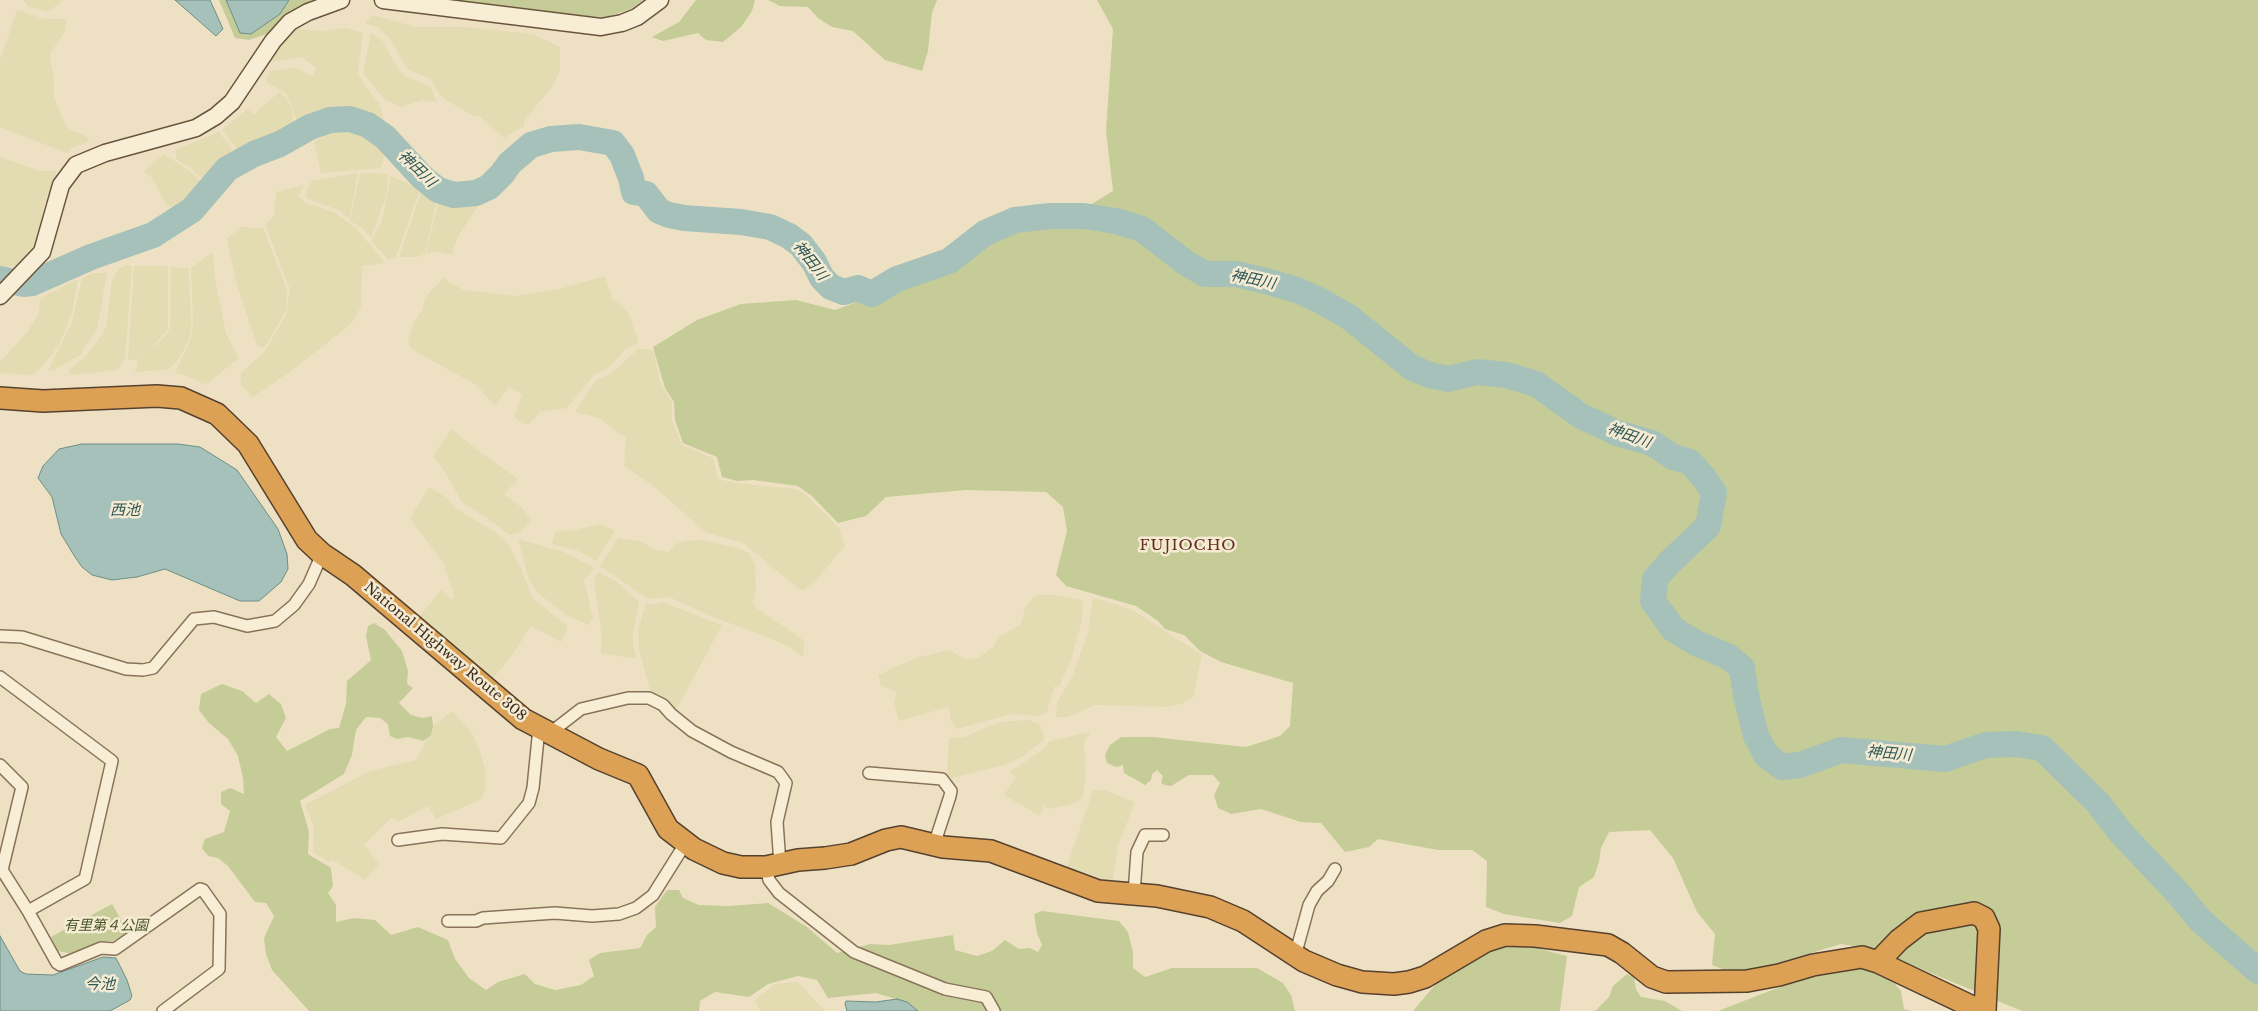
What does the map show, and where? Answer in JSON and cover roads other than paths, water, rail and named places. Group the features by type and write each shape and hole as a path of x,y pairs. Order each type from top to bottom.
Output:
{"highway":[{"name":"National Highway Route 308","path":"0,398 43,401 157,396 180,398 217,414 248,444 307,540 322,554 353,575 523,719 612,766 638,774 668,829 686,844 708,858 723,863 741,867 773,866 798,860 851,854 886,840 916,839 934,845 991,851 1098,891 1134,893 1184,901 1227,913 1243,921 1295,956 1321,969 1348,979 1394,984 1425,977 1486,941 1505,935 1535,936 1608,945 1622,953 1652,977 1666,982 1747,981 1830,962 1862,957 1878,962 1981,1011"},
{"path":"1878,962 1899,940 1921,923 1974,913 1984,918 1989,929 1985,1011"}],"street":[{"path":"1,294 42,252 61,185 76,165 105,153 196,128 216,116 232,102 273,41 290,22 308,12 341,0"},
{"path":"382,0 601,27 622,23 637,17 660,0"},
{"path":"0,636 22,637 126,669 143,670 153,668 194,619 214,618 247,626 275,621 294,605 309,584 322,554"},
{"path":"0,677 112,761 85,878 28,911"},
{"path":"398,840 442,834 501,838 529,803 545,731 581,709 628,698 649,698 663,704 671,714 692,731 745,758 778,772 786,783 777,822 773,866 769,880 779,893 854,952 945,989 986,997 994,1011"},
{"path":"0,765 22,787 2,870 28,911 57,963 60,965 101,948 115,949 200,889 203,890 220,914 219,969 163,1011"},
{"path":"869,773 942,779 950,791 950,796 934,845"},
{"path":"1134,893 1136,852 1145,836 1163,835"},
{"path":"448,921 476,921 483,918 555,913 592,916 619,914 648,900 686,844"},
{"path":"1295,956 1309,905 1316,891 1328,881 1335,868"}],"water":[{"path":"175,0 210,0 223,29 216,36"},
{"path":"226,0 289,0 280,14 251,34 240,33"},
{"name":"西池","path":"82,444 178,444 200,447 237,470 278,529 287,554 288,569 281,582 259,601 240,601 165,569 137,577 112,580 92,575 82,567 61,534 52,497 38,478 43,466 59,449"},
{"name":"今池","path":"0,936 20,971 26,974 53,975 103,957 116,958 127,980 132,996 130,1000 110,1011 0,1011"},
{"path":"897,999 907,1002 918,1011 847,1011 845,1004 846,1001 876,1002"}],"waterway":[{"name":"神田川","path":"0,279 24,284 32,283 91,257 153,235 192,210 227,169 254,154 280,144 310,127 330,120 350,119 368,125 385,137 422,177 438,190 454,195 476,193 489,187 510,163 531,145 551,139 579,137 613,143 622,155 634,192 646,194 659,211 684,218 741,222 770,227 789,236 801,245 814,262 822,278 831,287 844,292 858,288 872,294 897,279 949,261 985,233 1015,220 1050,216 1084,216 1116,221 1142,229 1186,263 1205,274 1236,274 1297,290 1319,300 1349,317 1411,367 1429,375 1449,379 1477,372 1506,375 1536,384 1581,416 1617,433 1652,443 1673,457 1690,462 1714,493 1708,526 1655,579 1653,601 1673,629 1696,643 1729,657 1742,668 1746,695 1756,736 1766,755 1782,767 1800,765 1841,750 1945,759 1986,745 2016,744 2042,748 2098,803 2121,833 2177,892 2200,920 2258,971"}],"district":[{"name":"FUJIOCHO","path":"1188,546"}],"park label":[{"name":"有里第４公園","path":"106,926"}]}
